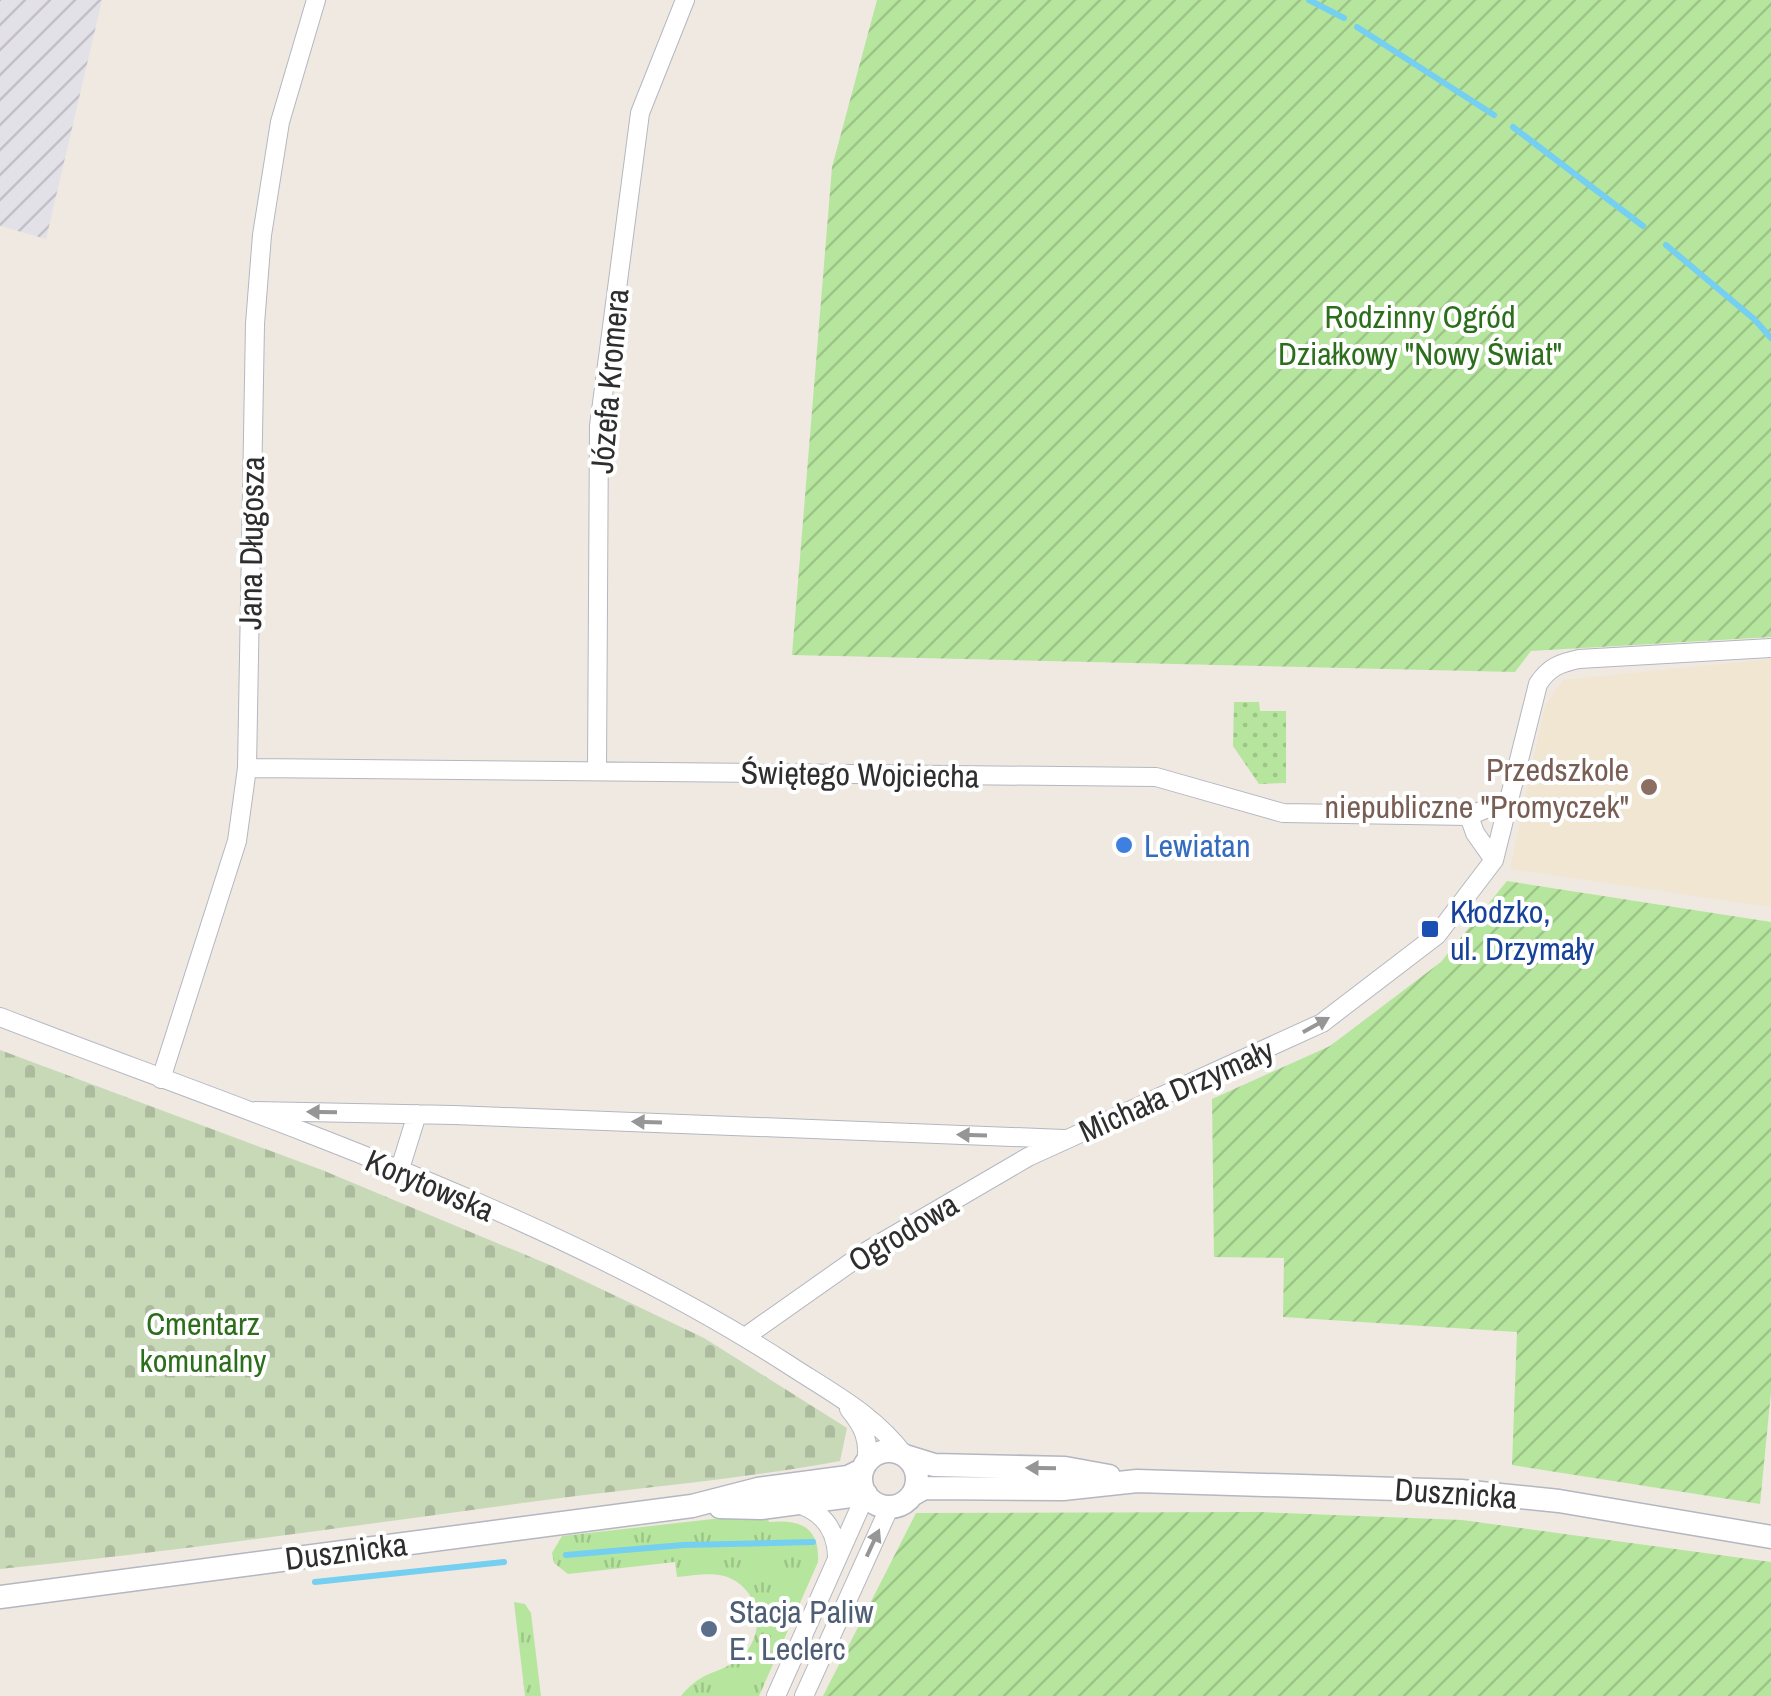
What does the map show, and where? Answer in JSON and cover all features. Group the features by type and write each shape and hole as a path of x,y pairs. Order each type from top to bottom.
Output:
{"street":[{"name":"Jana Długosza","path":"160,1079 238,841 247,768 255,324 262,236 280,122 316,0"},
{"name":"Józefa Kromera","path":"598,771 599,426 640,112 685,0"},
{"name":"Michała Drzymały","path":"243,1111 1069,1139 1322,1023 1436,934 1494,860 1538,684 1547,671 1579,659 1771,648"},
{"name":"Świętego Wojciecha","path":"247,768 1156,777 1283,813 1468,816 1506,800"},
{"path":"1468,816 1494,860"},
{"name":"Korytowska","path":"0,1017 399,1172 616,1269 745,1337 878,1423 905,1456"},
{"path":"399,1172 417,1114"},
{"name":"Ogrodowa","path":"745,1337 867,1251 1028,1157 1069,1139"},
{"name":"Korytowska","path":"839,1398 864,1430 868,1447 865,1476"},
{"path":"776,1696 837,1558 865,1476 872,1456 888,1451 905,1456 917,1478 912,1495 890,1506 880,1505 865,1476"},
{"name":"Dusznicka","path":"905,1456 934,1465 1065,1468 1138,1481"},
{"name":"Dusznicka","path":"692,1506 761,1508 794,1503 865,1476"},
{"name":"Dusznicka","path":"0,1597 692,1506 758,1489 865,1476"},
{"name":"Dusznicka","path":"912,1495 924,1488 1063,1489 1138,1481 1461,1491 1559,1501 1771,1537"},
{"path":"794,1503 827,1522 836,1539 837,1558"},
{"path":"804,1696 890,1506"}],"shaded area":[{"path":"0,0 102,0 46,239 0,226"},
{"name":"Przedszkole niepubliczne \"Promyczek\"","path":"1771,659 1771,907 1510,869 1545,706 1563,680"}],"green space":[{"name":"Rodzinny Ogród Działkowy \"Nowy Świat\"","path":"877,0 1771,0 1771,637 1531,651 1515,672 792,655 832,167"},
{"path":"1234,702 1259,702 1260,711 1286,711 1286,783 1259,784 1233,746"},
{"path":"1507,881 1771,922 1771,1392 1760,1504 1512,1465 1517,1332 1283,1317 1284,1258 1214,1257 1212,1099 1330,1046 1441,962"},
{"name":"Cmentarz komunalny","path":"0,1050 322,1170 557,1268 704,1338 847,1428 840,1461 724,1479 0,1569"},
{"path":"1259,1512 1462,1520 1771,1562 1771,1696 823,1696 916,1513"},
{"path":"766,1513 769,1522 799,1524 812,1533 818,1562 759,1696 681,1696 697,1681 740,1658 755,1637 753,1600 736,1582 713,1574 677,1577 675,1562 568,1574 554,1563 552,1553 562,1536"},
{"path":"514,1602 525,1604 531,1613 541,1696 525,1696"}],"waterway":[{"path":"1309,0 1344,18"},
{"path":"1357,27 1494,115"},
{"path":"1513,127 1643,226"},
{"path":"1666,245 1771,338"},
{"path":"566,1555 683,1545 813,1542"},
{"path":"315,1582 504,1562"}],"place":[{"name":"Przedszkole niepubliczne \"Promyczek\"","path":"1649,787"},
{"name":"Lewiatan","path":"1124,845"},
{"name":"Kłodzko, ul. Drzymały","path":"1430,929"},
{"name":"Stacja Paliw E. Leclerc","path":"709,1629"}]}
